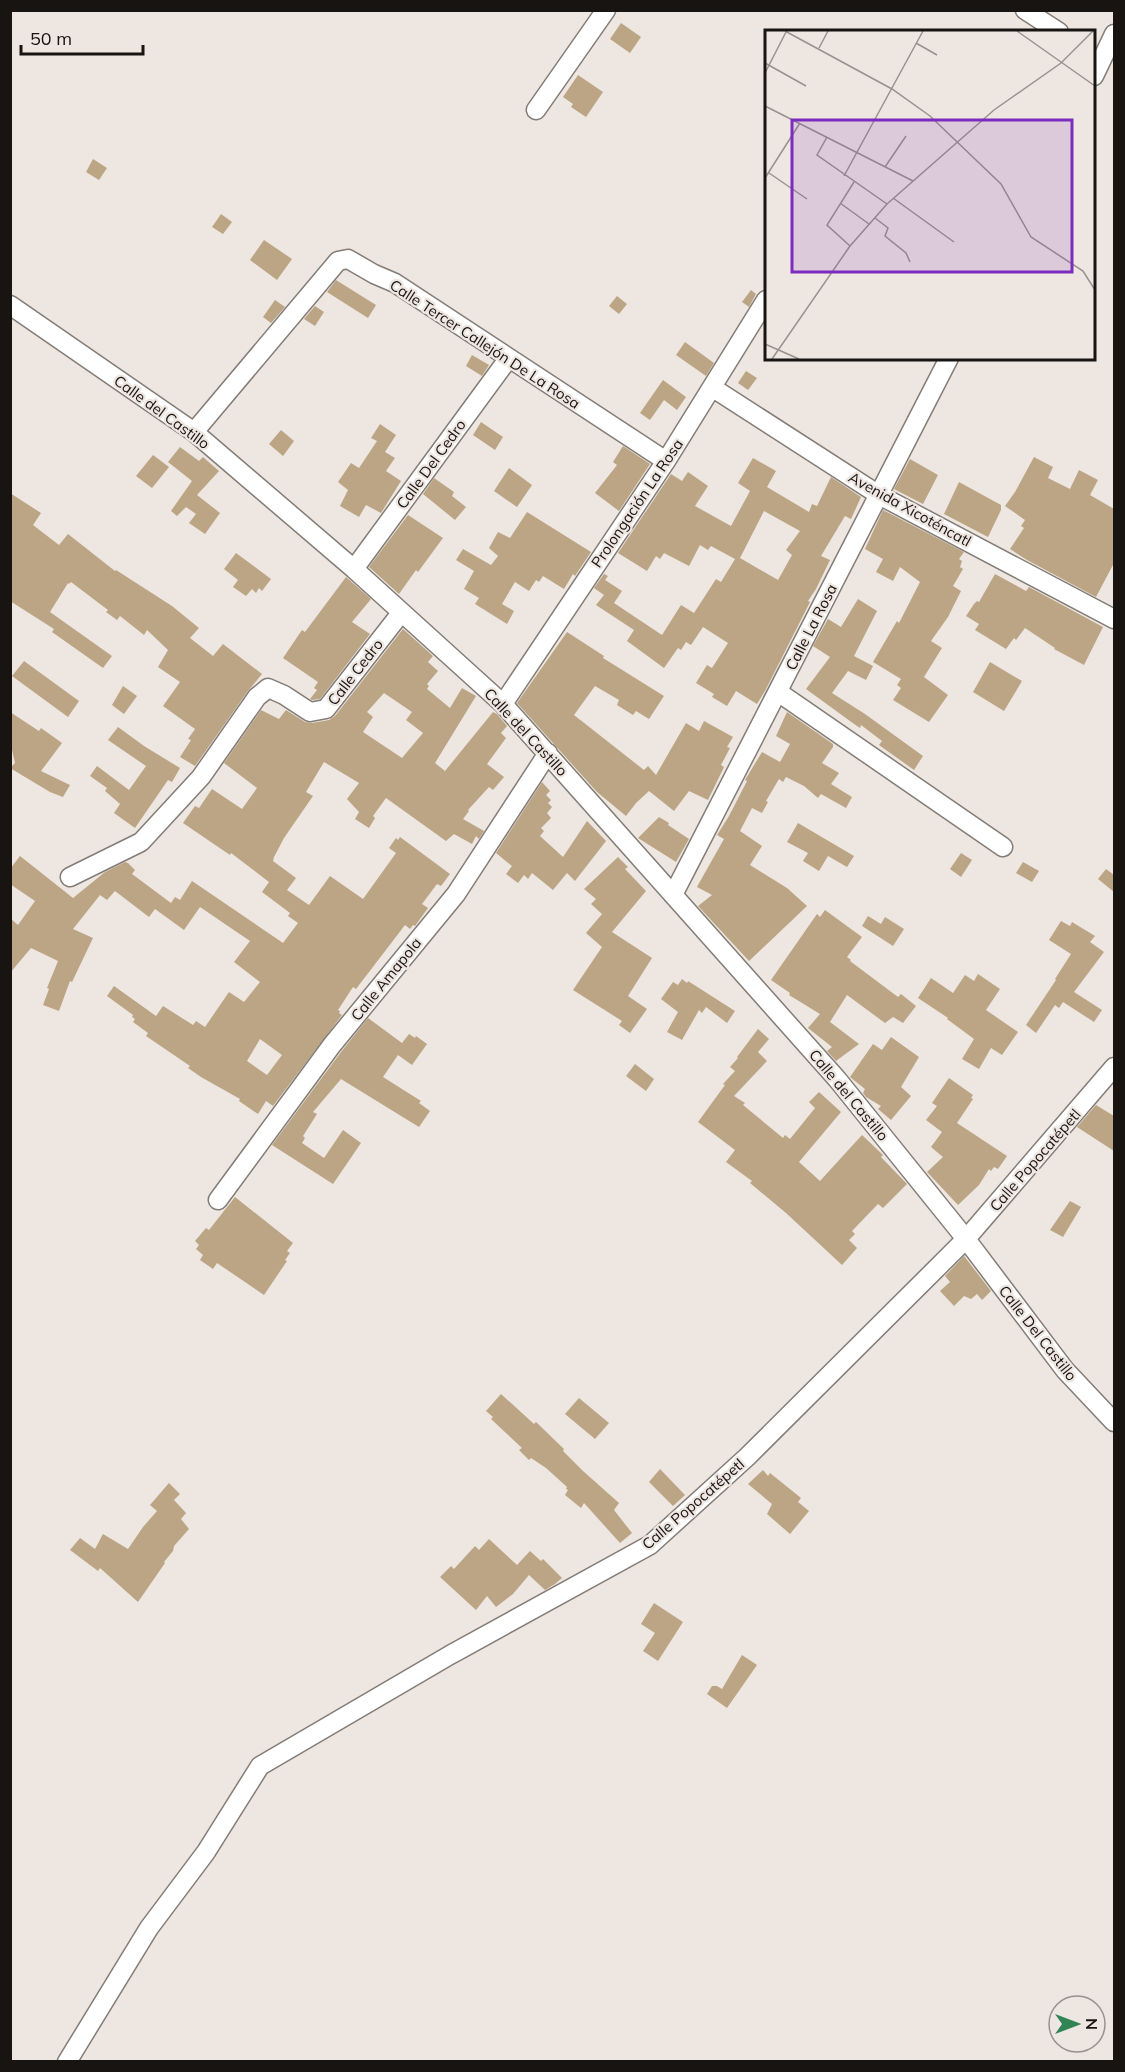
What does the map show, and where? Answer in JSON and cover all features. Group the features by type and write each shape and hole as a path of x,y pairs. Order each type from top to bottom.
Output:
{"street":[{"path":"536,110 606,10"},
{"path":"1024,10 1056,30"},
{"path":"1095,71 1098,56 1114,34"},
{"name":"Calle Tercer Callejón De La Rosa","path":"194,432 338,261 348,259 394,283 666,461"},
{"name":"Prolongación La Rosa","path":"502,704 666,461 765,302"},
{"name":"Calle del Castillo","path":"10,305 194,432 354,569 502,704 837,1079 966,1239"},
{"name":"Calle Del Cedro","path":"354,569 508,359"},
{"name":"Calle La Rosa","path":"673,895 948,360"},
{"name":"Avenida Xicoténcatl","path":"713,388 879,495 1114,619"},
{"name":"Calle Cedro","path":"70,877 141,842 201,777 257,697 268,688 284,695 310,712 326,709 401,613"},
{"path":"778,692 1003,847"},
{"name":"Calle Amapola","path":"218,1200 333,1045 456,894 513,803 548,753"},
{"name":"Calle Popocatépetl","path":"67,2061 149,1928 206,1852 260,1766 450,1655 650,1545 747,1457 966,1239 1114,1067"},
{"name":"Calle Del Castillo","path":"966,1239 1065,1370 1114,1422"}],"building":[{"path":"621,23 641,37 630,53 610,39"},
{"path":"578,75 603,92 586,117 571,107 573,104 563,97"},
{"path":"93,159 107,168 99,180 86,172"},
{"path":"221,214 232,222 223,234 212,227"},
{"path":"264,240 292,259 277,280 250,260"},
{"path":"336,280 376,305 368,318 327,292"},
{"path":"751,290 756,294 749,307 742,302"},
{"path":"617,296 627,304 619,314 609,306"},
{"path":"275,300 285,307 271,323 263,317"},
{"path":"315,306 324,312 315,326 304,319"},
{"path":"685,342 714,363 706,376 676,355"},
{"path":"472,355 489,365 482,376 466,366"},
{"path":"746,371 757,378 748,390 738,383"},
{"path":"663,380 686,397 677,410 664,400 650,420 640,413"},
{"path":"481,422 503,437 495,450 473,435"},
{"path":"380,424 396,435 385,452 395,458 386,471 401,481 381,513 366,505 359,517 340,506 348,490 338,482 351,463 359,468 377,441 371,438"},
{"path":"281,430 294,441 283,456 269,444"},
{"path":"623,446 650,464 619,511 595,493 617,465 613,462"},
{"path":"180,447 199,461 203,457 219,471 197,495 220,513 205,534 189,523 196,514 186,507 177,516 171,511 192,481 168,462"},
{"path":"153,455 169,467 152,488 136,476"},
{"path":"1034,457 1053,467 1048,478 1070,489 1079,470 1098,480 1090,495 1114,509 1114,563 1096,597 1010,549 1024,528 1021,526 1025,520 1005,506"},
{"path":"753,458 776,471 767,487 809,512 812,504 817,506 831,477 861,497 851,519 845,516 821,556 830,560 757,704 736,691 727,706 712,697 714,694 696,683 707,665 712,668 728,643 703,627 691,645 686,642 681,650 678,648 664,668 627,641 634,630 596,605 604,595 594,588 604,574 608,576 605,580 622,591 614,603 662,635 681,605 694,613 716,579 721,582 735,559 711,546 708,550 700,545 689,566 664,553 660,559 656,556 647,571 618,553 671,474 682,481 688,472 708,486 695,506 731,526 750,491 738,483","holes":["764,511 800,531 786,550 792,555 778,580 740,558"]},
{"path":"910,459 938,475 923,504 894,489"},
{"path":"509,468 532,485 517,507 494,491"},
{"path":"434,478 454,492 452,496 466,507 455,520 423,494"},
{"path":"959,482 1001,505 1001,510 988,537 944,514"},
{"path":"10,493 41,513 33,525 59,545 68,534 115,571 172,606 199,628 190,638 213,656 223,644 262,674 195,766 180,757 195,729 163,706 180,682 158,667 168,650 147,630 144,635 120,616 117,620 106,612 108,610 71,582 68,583 50,612 112,656 103,668 52,632 54,629 10,601"},
{"path":"883,510 964,552 959,559 962,561 960,567 963,569 953,586 961,591 948,617 931,641 942,648 924,677 948,695 929,722 893,700 901,688 897,685 901,679 873,662 897,621 899,623 920,582 900,567 893,581 876,572 883,559 865,549"},
{"path":"527,512 591,552 564,589 543,576 539,582 536,580 529,591 515,582 502,604 514,611 507,624 475,604 479,598 464,589 474,571 456,560 463,549 491,565 498,556 489,548 498,532 510,538"},
{"path":"408,515 443,538 399,594 369,567"},
{"path":"236,553 271,579 262,591 259,588 256,593 252,589 246,596 233,587 238,580 224,569"},
{"path":"995,574 1026,591 1029,587 1103,627 1084,665 1054,649 1025,628 1006,649 975,630 979,624 966,616 974,604 979,602"},
{"path":"346,577 371,599 352,622 370,634 320,699 312,700 310,699 317,690 314,688 318,682 283,658 302,630 305,632"},
{"path":"858,599 877,611 854,656 873,666 866,680 848,671 832,693 923,756 914,770 879,745 882,741 861,725 860,728 806,689 830,657 813,646 828,619 841,627"},
{"path":"403,629 433,656 428,662 438,671 427,684 429,686 427,689 450,708 462,688 476,696 435,763 445,771 493,712 507,726 501,733 506,738 487,764 504,777 493,790 489,787 463,819 484,831 479,839 476,836 472,844 454,834 446,841 386,798 373,816 375,818 369,828 355,819 359,812 347,799 359,783 324,762 306,792 313,796 284,838 274,857 273,861 296,878 287,890 309,905 330,876 363,899 396,853 389,848 396,838 398,840 400,837 450,874 441,886 437,884 422,904 428,908 415,926 413,925 410,929 405,925 356,989 353,987 338,1010 342,1015 273,1106 266,1101 258,1114 239,1101 240,1099 201,1077 188,1068 190,1066 146,1036 148,1033 133,1022 135,1019 133,1015 107,996 114,986 156,1016 163,1006 193,1025 196,1021 205,1027 229,992 244,1002 260,982 234,962 250,941 200,907 184,930 155,909 149,917 115,891 107,900 100,895 73,929 93,938 72,982 70,981 59,1011 43,1005 58,961 31,948 10,973 10,918 18,925 35,901 10,884 10,869 20,856 73,898 105,872 125,862 135,870 132,874 171,903 175,897 180,900 192,881 283,943 298,923 288,916 290,913 262,892 269,882 231,853 230,855 183,823 195,806 199,808 212,789 242,809 257,788 224,763 261,710 279,719 286,710 305,722 312,723 329,720 335,716","holes":["384,693 412,712 406,720 423,733 402,758 363,732 373,717 367,712","260,1039 282,1055 267,1075 247,1061"]},
{"path":"567,632 604,656 603,658 664,696 649,719 636,711 633,715 617,705 619,700 595,686 574,715 644,770 648,766 656,775 686,723 699,731 704,721 733,737 721,765 724,767 708,800 689,791 674,811 649,791 626,816 597,792 517,703"},
{"path":"24,661 79,701 68,717 12,676"},
{"path":"990,662 1022,681 1004,711 973,692"},
{"path":"123,686 137,696 124,714 112,705"},
{"path":"10,712 39,731 41,728 62,743 41,771 70,785 63,797 50,792 10,768 15,763 10,741"},
{"path":"787,712 833,744 822,763 839,773 831,784 852,797 846,808 821,794 818,798 804,786 786,777 783,782 779,779 762,813 752,808 740,831 762,846 750,865 787,888 807,906 749,961 698,906 712,895 697,887 724,839 717,835 762,752 780,762 790,744 776,736"},
{"path":"118,727 180,768 172,782 168,780 135,828 114,813 120,804 105,791 107,788 90,776 97,766 129,790 146,766 108,740"},
{"path":"542,782 550,791 546,795 551,800 548,803 552,807 547,813 551,818 541,828 544,831 540,836 563,857 587,821 606,841 575,881 567,873 553,890 532,873 528,879 524,875 518,883 506,874 512,866 496,853"},
{"path":"659,817 689,839 676,862 638,838"},
{"path":"798,823 854,856 847,867 828,856 819,871 803,861 808,853 787,842"},
{"path":"961,853 972,860 961,877 950,869"},
{"path":"618,857 628,867 625,869 646,891 612,932 652,958 628,996 647,1009 630,1033 619,1025 622,1021 573,990 602,947 586,933 602,914 591,904 596,899 584,889"},
{"path":"1023,862 1039,871 1032,882 1016,873"},
{"path":"1106,869 1114,875 1114,892 1098,879"},
{"path":"825,910 862,937 847,957 850,961 898,997 901,994 916,1006 903,1023 893,1017 885,1023 847,995 830,1022 859,1044 836,1061 827,1051 832,1047 808,1028 820,1014 789,995 790,993 771,980 817,914 820,917"},
{"path":"868,916 881,924 885,917 904,929 893,946 862,926"},
{"path":"1061,921 1070,926 1072,922 1095,936 1090,942 1104,952 1074,992 1102,1010 1094,1022 1063,1002 1059,1008 1055,1005 1036,1033 1026,1025 1071,954 1049,940"},
{"path":"978,974 1000,989 986,1010 1018,1032 1002,1055 991,1048 979,1069 962,1059 974,1039 918,998 931,978 953,993 965,975 974,981"},
{"path":"682,979 735,1011 727,1023 706,1007 702,1013 699,1010 682,1040 667,1032 678,1012 661,999 673,982 678,985"},
{"path":"368,1018 402,1043 409,1034 427,1044 412,1065 398,1055 383,1077 421,1101 419,1103 430,1111 419,1127 341,1079 313,1112 317,1114 303,1136 305,1138 302,1143 324,1158 343,1130 361,1143 333,1184 272,1145"},
{"path":"758,1029 769,1039 758,1052 767,1061 734,1096 745,1103 743,1105 783,1138 785,1135 790,1139 815,1108 809,1102 819,1092 841,1112 799,1162 820,1181 862,1135 883,1155 881,1157 907,1184 883,1208 878,1204 852,1231 855,1234 849,1240 857,1248 842,1265 750,1183 752,1181 726,1162 735,1150 698,1122 725,1085 723,1084 735,1071 730,1067"},
{"path":"891,1037 919,1057 901,1087 911,1096 891,1120 878,1109 881,1106 866,1097 863,1093 865,1089 850,1077 873,1044 882,1050"},
{"path":"635,1064 654,1079 646,1091 626,1076"},
{"path":"949,1078 973,1095 971,1098 973,1099 957,1123 1007,1156 998,1169 994,1167 991,1171 989,1169 979,1185 958,1205 927,1172 943,1157 931,1147 942,1132 926,1120 937,1106 932,1103"},
{"path":"1096,1105 1114,1116 1114,1151 1077,1127"},
{"path":"235,1197 293,1243 287,1251 290,1253 285,1260 287,1261 264,1295 217,1263 213,1269 200,1260 203,1255 196,1249 199,1245 195,1241 206,1228 209,1230"},
{"path":"1070,1201 1081,1207 1063,1237 1050,1230"},
{"path":"964,1256 991,1291 982,1300 977,1294 971,1299 964,1296 954,1306 940,1291 950,1282 945,1276"},
{"path":"501,1394 534,1424 536,1422 583,1471 619,1503 614,1510 632,1533 620,1543 584,1503 581,1508 565,1495 567,1487 546,1468 531,1458 529,1460 519,1450 522,1448 491,1419 493,1417 486,1411"},
{"path":"579,1398 609,1423 595,1439 565,1414"},
{"path":"660,1469 685,1495 673,1506 649,1482"},
{"path":"763,1470 768,1476 770,1473 801,1498 798,1502 809,1511 790,1534 767,1514 772,1504 748,1484"},
{"path":"169,1483 180,1494 174,1500 186,1513 181,1519 189,1529 174,1546 173,1551 138,1602 100,1568 98,1571 70,1550 80,1538 95,1549 103,1534 128,1549 157,1511 150,1505"},
{"path":"489,1539 517,1565 530,1551 541,1561 543,1559 562,1578 545,1590 529,1575 513,1594 496,1607 487,1596 476,1610 440,1577 451,1566 454,1569 475,1546 479,1550"},
{"path":"654,1603 683,1622 658,1661 643,1651 655,1633 641,1624"},
{"path":"742,1655 757,1665 727,1708 707,1694 712,1686 722,1689"}]}
